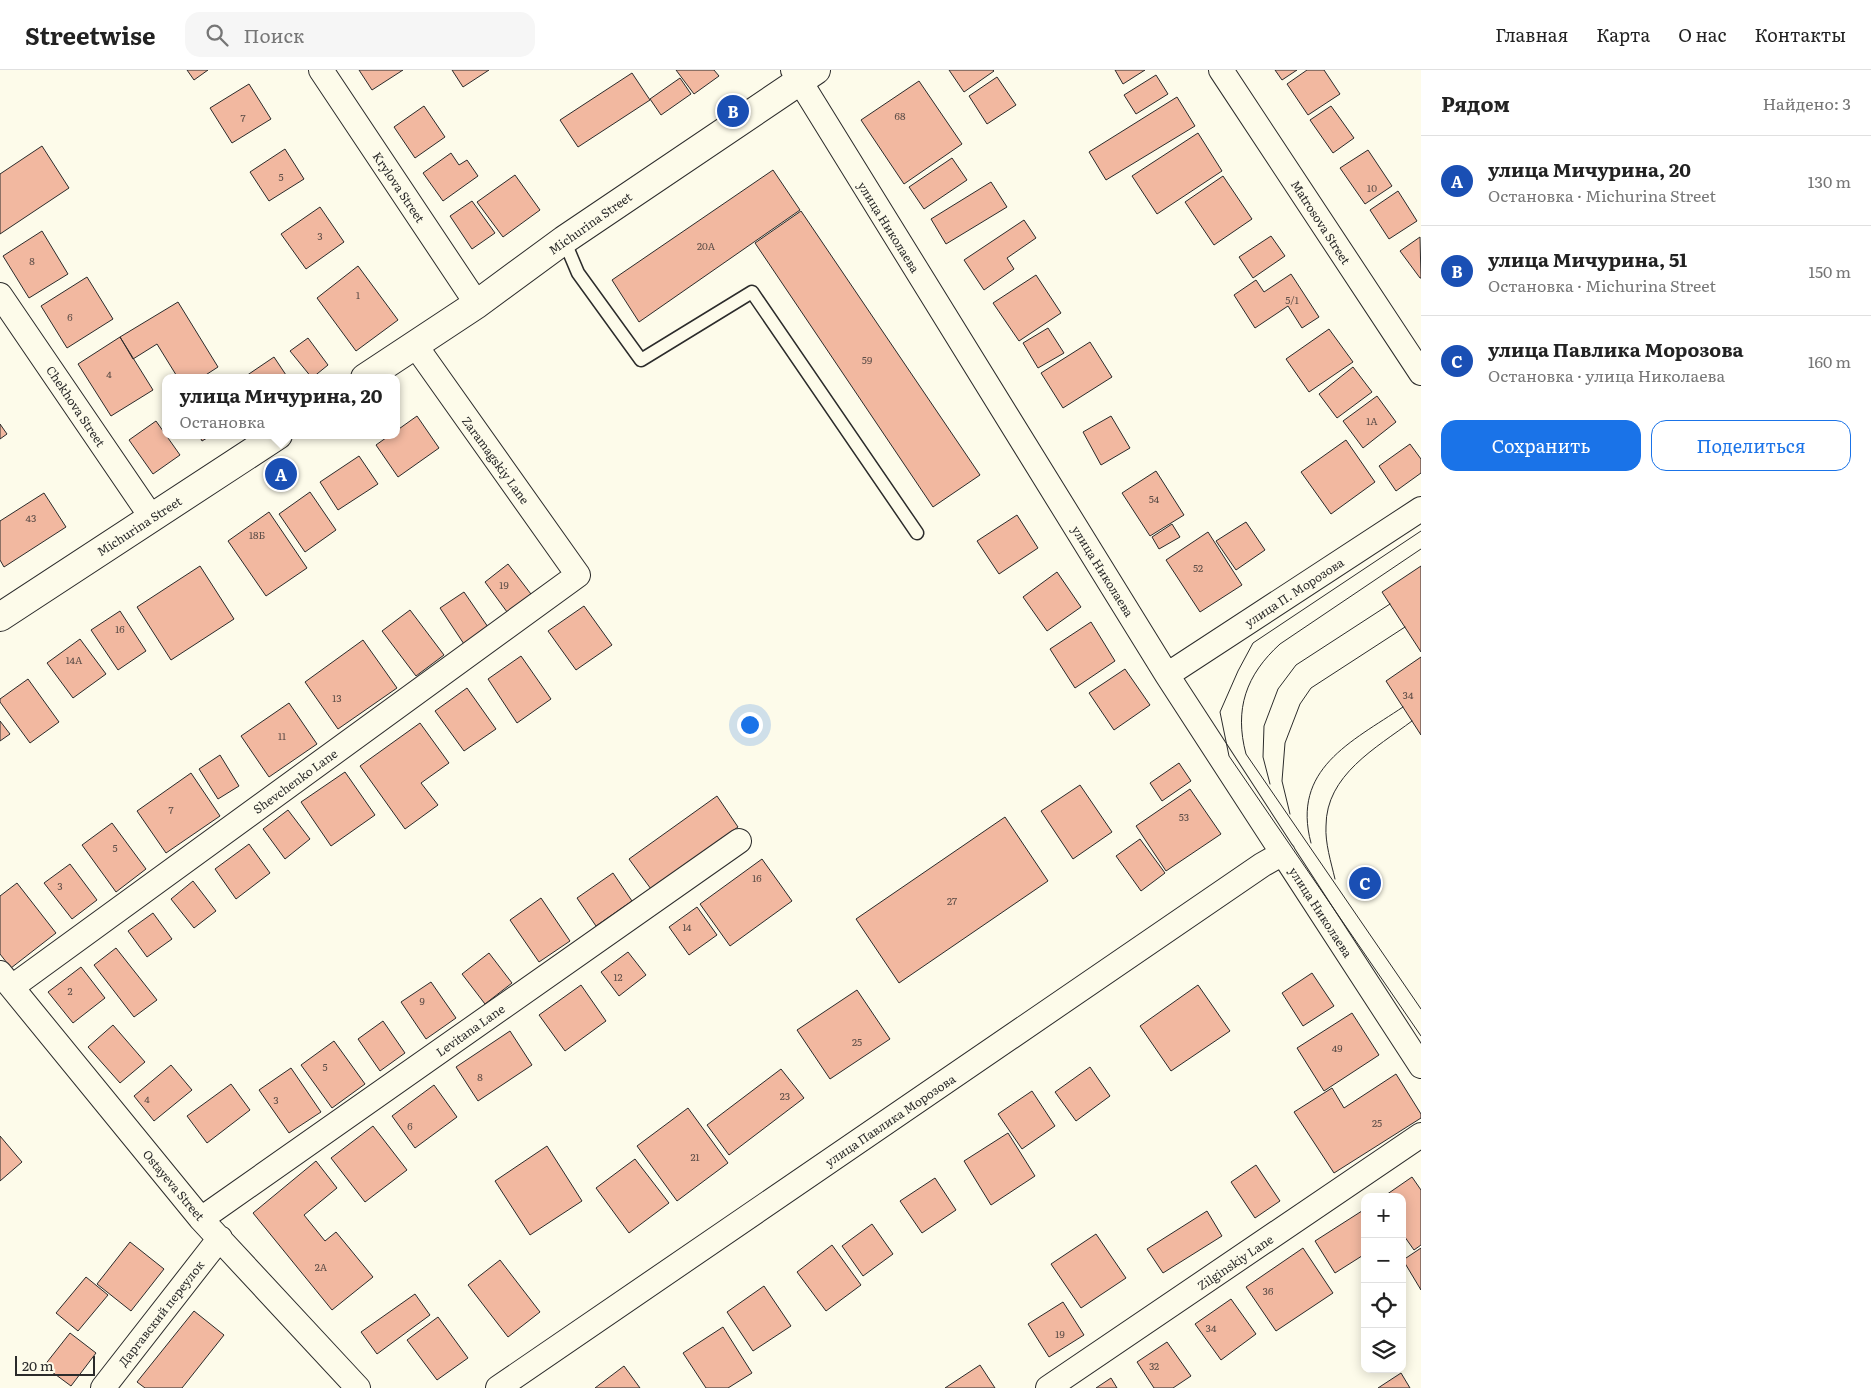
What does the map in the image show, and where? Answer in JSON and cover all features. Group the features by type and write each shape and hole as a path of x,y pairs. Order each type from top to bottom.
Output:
{"street":[{"name":"Krylova Street","path":"321,70 477,304"},
{"name":"Matrosova Street","path":"1221,70 1421,374"},
{"name":"Michurina Street","path":"371,374 477,304 564,240 803,74"},
{"name":"улица Николаева","path":"803,74 1167,675 1421,1066"},
{"name":"Chekhova Street","path":"0,295 152,518"},
{"name":"Zaramagskiy Lane","path":"415,345 578,575"},
{"name":"Michurina Street","path":"0,617 272,439"},
{"name":"улица П. Морозова","path":"1167,675 1421,509"},
{"name":"Shevchenko Lane","path":"6,980 578,575"},
{"name":"Levitana Lane","path":"201,1219 739,841"},
{"name":"улица Павлика Морозова","path":"498,1388 1262,865 1283,853"},
{"name":"Ostayeva Street","path":"6,980 201,1219 358,1388"},
{"name":"Zilginskiy Lane","path":"1048,1388 1421,1136"},
{"name":"Даргавский переулок","path":"103,1388 220,1238"}],"lane":[{"path":"564,240 578,273 641,360 752,292 917,533"}],"building":[{"path":"187,70 208,70 194,80"},
{"path":"359,70 403,70 372,90"},
{"path":"452,70 489,70 463,87"},
{"path":"676,70 714,70 719,76 694,94"},
{"path":"949,70 993,70 994,71 964,92"},
{"path":"1115,70 1145,70 1123,84"},
{"path":"1275,70 1297,70 1282,80"},
{"path":"1307,70 1324,70 1340,94 1308,115 1287,84"},
{"path":"632,73 650,100 578,147 560,120"},
{"path":"1156,75 1168,94 1136,114 1124,95"},
{"path":"997,77 1016,105 987,124 969,96"},
{"path":"680,78 691,94 661,115 650,99"},
{"path":"919,81 962,144 904,184 861,120"},
{"path":"249,84 271,119 232,143 210,108"},
{"path":"1177,97 1195,126 1106,180 1089,152"},
{"path":"424,106 445,137 415,158 394,127"},
{"path":"1331,106 1354,138 1333,153 1310,120"},
{"path":"1198,133 1222,171 1157,214 1132,176"},
{"path":"42,146 69,188 0,234 0,174"},
{"path":"285,149 304,179 269,201 250,172"},
{"path":"1368,150 1392,186 1365,204 1340,168"},
{"path":"451,153 459,165 467,160 478,176 443,201 423,173"},
{"path":"952,158 967,180 924,209 909,187"},
{"path":"773,170 800,210 639,322 612,280"},
{"path":"515,175 540,210 503,237 477,202"},
{"path":"1223,176 1252,219 1214,245 1185,202"},
{"path":"991,182 1007,207 946,244 931,219"},
{"path":"1398,191 1417,221 1389,239 1370,210"},
{"path":"472,201 495,233 472,249 450,216"},
{"path":"320,207 344,242 306,269 281,234"},
{"path":"801,211 980,475 933,507 755,243"},
{"path":"1024,220 1036,238 1007,258 1014,269 984,290 964,260"},
{"path":"42,231 68,274 29,298 3,256"},
{"path":"1271,236 1285,256 1253,278 1239,257"},
{"path":"1420,237 1421,278 1400,251"},
{"path":"358,266 398,320 356,351 317,298"},
{"path":"1291,274 1319,317 1302,328 1288,306 1255,328 1234,295 1256,280 1264,292"},
{"path":"1036,275 1061,313 1019,341 993,303"},
{"path":"87,277 113,319 67,348 41,306"},
{"path":"178,302 218,367 207,374 176,374 157,344 133,359 120,337"},
{"path":"1048,328 1064,353 1038,368 1023,343"},
{"path":"1329,329 1353,362 1309,392 1286,359"},
{"path":"120,337 153,390 111,416 78,364"},
{"path":"308,338 328,365 317,374 309,374 290,351"},
{"path":"1090,342 1112,377 1063,408 1041,373"},
{"path":"274,357 285,374 249,374"},
{"path":"1353,367 1372,392 1337,418 1319,394"},
{"path":"1377,396 1396,422 1363,448 1343,421"},
{"path":"417,416 439,448 398,477 376,445 384,439 400,439 400,428"},
{"path":"1111,416 1130,448 1101,465 1083,432"},
{"path":"156,421 162,430 162,439 169,439 180,455 153,474 129,440"},
{"path":"0,424 7,434 0,439"},
{"path":"1346,440 1375,482 1331,514 1301,472"},
{"path":"1410,444 1421,459 1421,473 1396,491 1379,466"},
{"path":"359,456 378,484 338,510 320,482"},
{"path":"1156,471 1184,515 1150,536 1122,493"},
{"path":"310,492 336,530 305,552 279,514"},
{"path":"44,493 66,527 4,567 0,560 0,521"},
{"path":"269,512 307,568 266,596 228,541"},
{"path":"1017,515 1038,548 999,574 977,541"},
{"path":"1246,522 1265,550 1236,570 1216,541"},
{"path":"1172,524 1180,537 1159,549 1152,537"},
{"path":"1208,532 1242,585 1200,612 1166,560"},
{"path":"508,564 534,598 510,616 485,582"},
{"path":"200,566 234,619 171,660 137,607"},
{"path":"1421,566 1421,652 1382,592"},
{"path":"1057,572 1081,607 1047,631 1023,597"},
{"path":"464,592 488,627 464,644 440,608"},
{"path":"584,606 612,645 576,670 548,631"},
{"path":"410,610 444,655 416,676 382,631"},
{"path":"120,611 146,651 118,670 91,630"},
{"path":"1091,622 1115,661 1075,688 1050,649"},
{"path":"80,639 106,674 73,698 47,663"},
{"path":"363,640 397,688 338,729 305,682"},
{"path":"521,656 551,699 517,723 488,679"},
{"path":"1421,657 1421,735 1386,681"},
{"path":"1125,669 1150,705 1114,730 1089,693"},
{"path":"28,679 59,722 30,743 0,702 0,699"},
{"path":"467,688 496,729 464,751 435,711"},
{"path":"289,703 317,744 269,777 241,736"},
{"path":"0,721 10,734 0,741"},
{"path":"420,723 449,763 421,783 438,805 405,829 360,766"},
{"path":"220,755 239,786 218,799 199,769"},
{"path":"1179,763 1191,781 1162,801 1150,783"},
{"path":"345,772 375,815 331,846 301,802"},
{"path":"191,773 220,816 166,853 137,811"},
{"path":"1080,785 1112,832 1073,859 1041,811"},
{"path":"1190,789 1221,834 1166,871 1136,826"},
{"path":"717,796 738,827 651,889 629,859"},
{"path":"288,810 310,839 285,859 263,829"},
{"path":"1005,817 1048,881 899,983 856,919"},
{"path":"112,823 146,869 116,892 82,845"},
{"path":"1140,839 1165,873 1141,891 1116,856"},
{"path":"249,844 270,873 236,899 215,869"},
{"path":"762,859 792,901 730,946 700,904"},
{"path":"70,864 97,900 72,919 44,883"},
{"path":"613,873 632,901 596,926 577,898"},
{"path":"193,881 216,911 194,928 171,899"},
{"path":"17,883 56,933 11,968 0,954 0,896"},
{"path":"541,898 570,941 539,962 510,920"},
{"path":"697,907 717,935 689,955 669,927"},
{"path":"153,913 172,939 147,957 128,931"},
{"path":"116,948 157,1000 134,1017 94,965"},
{"path":"628,952 646,975 619,996 601,972"},
{"path":"489,953 512,983 485,1004 462,974"},
{"path":"81,967 105,998 73,1023 48,992"},
{"path":"1312,973 1334,1006 1303,1026 1282,993"},
{"path":"431,982 456,1018 426,1039 401,1002"},
{"path":"581,985 606,1021 565,1051 539,1015"},
{"path":"1198,985 1230,1031 1171,1071 1140,1026"},
{"path":"857,990 890,1039 830,1079 797,1030"},
{"path":"1352,1013 1379,1055 1324,1091 1297,1048"},
{"path":"383,1021 405,1053 380,1071 358,1039"},
{"path":"113,1025 145,1062 120,1083 88,1047"},
{"path":"510,1031 532,1065 478,1101 456,1067"},
{"path":"334,1041 365,1084 332,1108 301,1065"},
{"path":"171,1065 192,1090 154,1121 134,1096"},
{"path":"1090,1067 1110,1096 1076,1121 1055,1092"},
{"path":"291,1068 321,1112 289,1133 259,1090"},
{"path":"781,1069 804,1098 729,1155 707,1125"},
{"path":"1396,1074 1421,1114 1421,1118 1334,1173 1294,1112 1332,1088 1344,1108"},
{"path":"231,1084 250,1110 207,1143 187,1116"},
{"path":"434,1085 457,1117 415,1148 392,1116"},
{"path":"1032,1091 1055,1126 1022,1149 998,1114"},
{"path":"688,1108 728,1163 677,1201 637,1146"},
{"path":"373,1126 407,1170 365,1202 331,1158"},
{"path":"1008,1133 1035,1176 991,1205 964,1161"},
{"path":"0,1136 22,1162 0,1181"},
{"path":"547,1146 582,1201 530,1235 495,1181"},
{"path":"635,1159 669,1203 629,1233 596,1188"},
{"path":"316,1161 337,1188 304,1215 325,1241 336,1232 373,1277 332,1310 253,1213"},
{"path":"1256,1165 1280,1201 1255,1218 1231,1182"},
{"path":"1412,1177 1421,1190 1421,1245 1414,1250 1406,1239 1406,1193 1389,1193"},
{"path":"935,1178 956,1210 922,1233 900,1201"},
{"path":"1207,1211 1222,1236 1163,1273 1147,1249"},
{"path":"1361,1212 1361,1257 1335,1273 1315,1241"},
{"path":"872,1224 893,1254 863,1276 842,1246"},
{"path":"1096,1234 1126,1278 1081,1308 1051,1264"},
{"path":"130,1242 164,1269 131,1311 97,1284"},
{"path":"832,1245 861,1285 826,1311 797,1272"},
{"path":"1303,1248 1333,1293 1276,1331 1246,1287"},
{"path":"1421,1248 1421,1290 1406,1265 1406,1258"},
{"path":"500,1260 540,1312 508,1337 468,1285"},
{"path":"86,1277 108,1295 78,1331 56,1313"},
{"path":"764,1286 791,1326 753,1351 727,1312"},
{"path":"415,1294 430,1315 377,1354 361,1332"},
{"path":"1231,1299 1256,1334 1221,1360 1195,1324"},
{"path":"1063,1302 1084,1335 1049,1357 1028,1324"},
{"path":"194,1311 224,1335 182,1388 145,1388 137,1382"},
{"path":"438,1317 468,1358 437,1380 407,1340"},
{"path":"723,1327 752,1373 728,1388 706,1388 683,1353"},
{"path":"70,1333 96,1353 71,1386 44,1366"},
{"path":"1167,1342 1191,1376 1173,1388 1154,1388 1137,1362"},
{"path":"980,1365 995,1388 945,1388"},
{"path":"624,1366 640,1388 595,1388"},
{"path":"1401,1373 1410,1388 1378,1388"},
{"path":"1111,1378 1117,1388 1096,1388"}],"tram line":[{"path":"1421,531 1253,643 1220,712 1229,756 1421,1036"},
{"path":"1421,549 1280,644 1268,656 1251,681 1246,694 1241,722 1246,754 1421,1009"},
{"path":"1270,784 1263,757 1264,726 1278,689 1296,665 1390,604"},
{"path":"1290,814 1282,781 1285,743 1300,704 1311,688 1405,627"},
{"path":"1311,843 1307,817 1310,795 1318,777 1330,760 1346,746 1403,707"},
{"path":"1335,879 1326,839 1328,808 1334,792 1355,764 1412,721"}],"place":[{"name":"улица Мичурина, 51","path":"733,111"},
{"name":"улица Мичурина, 20","path":"281,474"},
{"name":"улица Павлика Морозова","path":"1365,883"}]}
